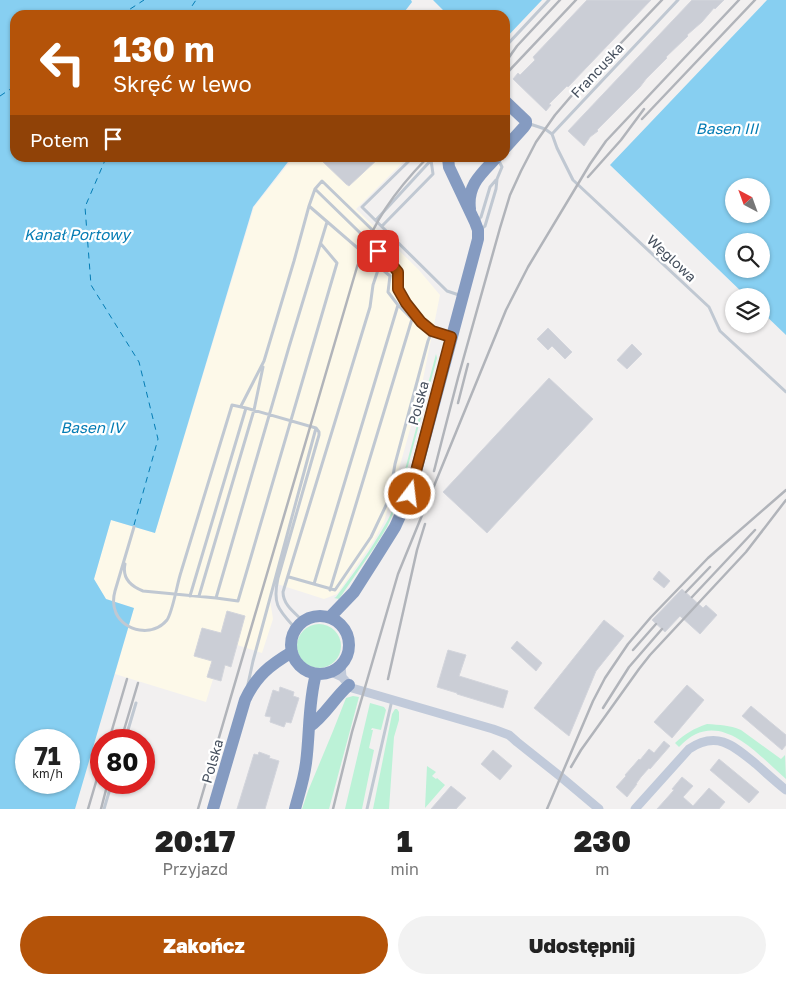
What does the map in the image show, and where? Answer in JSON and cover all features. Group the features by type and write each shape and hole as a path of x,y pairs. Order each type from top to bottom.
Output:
{"highway":[{"path":"510,106 526,122 524,127 510,142"},
{"path":"448,162 474,221"},
{"name":"Polska","path":"336,620 395,527 410,494 478,239 469,202 470,193 477,178 492,162"},
{"path":"309,727 317,722 336,698 341,675 350,649 350,640 347,631 336,620 321,615 312,617 299,625 292,636 291,644 295,660 300,666 316,674 341,675"},
{"name":"Polska","path":"213,809 250,689 263,673 277,661 292,652"},
{"path":"295,809 306,765 312,691 316,674"}],"street":[{"path":"341,675 352,688 493,729 509,736 598,809"},
{"path":"635,809 689,749 706,741 722,742 733,746 786,790"}],"lane":[{"path":"510,42 549,0"},
{"name":"Francuska","path":"552,134 678,0"},
{"path":"526,122 552,134"},
{"name":"Węglowa","path":"552,134 556,148 573,180 708,308 720,331 786,392"},
{"path":"408,162 362,207 447,291 463,296"},
{"path":"376,220 429,162"},
{"path":"382,226 433,174 432,162"},
{"path":"474,221 485,226 502,167 499,162"},
{"path":"474,221 481,217 490,187 497,179"},
{"path":"199,596 254,410 264,362 309,206 315,189 322,181 393,250 389,261 379,267 370,307 283,592 284,600 299,625"},
{"path":"315,189 398,272 398,289 421,322 432,331 451,337"},
{"path":"309,206 390,276 388,292 412,319 330,590"},
{"path":"216,598 327,222"},
{"path":"299,625 279,609 276,598 276,586 319,432 316,428 290,420 246,408 241,406 232,405 178,580 170,613 167,620 155,629 140,631 132,629 120,619 114,606 113,598 134,527 124,573 128,582 137,589 143,592 190,596 199,596 238,601 290,420 337,263 320,243"},
{"path":"314,584 398,305"},
{"path":"289,577 330,590 336,590 371,537 389,499 395,464 432,331"},
{"path":"241,406 264,362"},
{"path":"190,596 246,408"},
{"path":"243,708 251,667 316,428"},
{"path":"367,809 392,699"},
{"path":"128,729 136,703"},
{"path":"104,809 108,794"}],"shaded area":[{"path":"290,162 403,162 356,209 418,269 440,295 420,394 384,522 374,540 337,594 324,599 274,583 270,600 273,619 262,653 237,645 231,667 225,666 221,681 213,679 206,702 115,674 134,608 106,599 94,579 111,520 155,533 254,207"}],"green space":[{"path":"436,354 437,358 396,507 376,545 339,599 334,598 368,553 393,509"},
{"path":"315,624 323,624 335,630 341,646 335,662 323,668 315,668 303,662 297,650 297,642 303,630"},
{"path":"359,697 329,809 302,809 346,698"},
{"path":"370,703 384,707 386,710 381,730 372,728 371,730 373,730 369,748 374,750 362,809 345,809"},
{"path":"395,709 399,712 399,720 394,737 389,809 373,809 392,714"},
{"path":"707,724 728,726 741,730 781,759 785,755 786,779 749,746 722,732 708,731 694,735 679,747 675,743 690,732"},
{"path":"427,766 436,772 432,776 445,785 425,808"}],"water":[{"name":"Basen IV","path":"0,0 411,0 412,2 406,10 10,10 10,162 288,162 253,207 155,533 111,520 94,579 106,599 134,608 98,729 90,729 90,758 80,792 80,729 15,729 15,794 79,794 75,809 0,809"},
{"path":"433,0 542,0 510,34 510,10 443,10"},
{"name":"Basen III","path":"767,0 786,0 786,335 770,320 770,288 738,288 727,278 770,278 770,233 725,233 725,276 610,165"}],"building":[{"path":"587,0 651,0 568,87 549,104 551,105 546,111 513,79 518,73 520,75 535,60 533,57"},
{"path":"692,0 724,0 687,35 640,87 590,137 584,146 568,131"},
{"path":"323,162 375,162 349,186"},
{"path":"548,328 572,352 565,359 552,346 548,350 537,339"},
{"path":"632,344 642,354 627,369 617,360"},
{"path":"549,378 593,419 487,533 443,492"},
{"path":"659,571 670,581 664,588 653,579"},
{"path":"682,589 703,608 706,605 717,615 700,634 680,616 665,632 652,620"},
{"path":"227,611 245,616 231,667 225,665 221,681 207,677 212,661 194,656 202,628 221,633"},
{"path":"604,620 624,636 596,671 569,736 534,708"},
{"path":"517,641 542,663 536,671 511,648"},
{"path":"448,650 466,655 459,676 508,691 503,708 437,687"},
{"path":"687,685 704,700 672,738 654,722"},
{"path":"280,687 294,692 293,696 299,698 291,723 286,722 284,727 270,722 271,717 265,716 273,690 279,692"},
{"path":"751,706 786,735 786,745 782,750 742,716"},
{"path":"664,741 670,746 641,777 627,797 616,787 649,749 654,753"},
{"path":"493,750 512,766 500,780 481,764"},
{"path":"259,752 279,761 265,809 237,809 254,754 258,755"},
{"path":"719,759 759,792 749,803 710,770"},
{"path":"682,777 693,786 683,797 693,806 709,788 725,802 719,809 657,809 674,790 672,789"},
{"path":"451,786 466,798 456,809 431,809"}],"ferry route":[{"path":"129,10 144,0"},
{"path":"189,10 196,0"},
{"path":"0,96 10,89"},
{"path":"104,162 85,207 91,285 139,362 158,439 134,525"}],"railway":[{"path":"510,56 560,0"},
{"path":"510,70 576,0"},
{"path":"434,471 500,228 510,195 521,171 536,142 555,115 579,87 662,0"},
{"path":"333,809 352,732 398,574 506,310 528,267 606,141 739,0"},
{"path":"642,119 755,0"},
{"path":"588,177 621,140 644,109"},
{"path":"198,809 357,267 370,235 386,208 404,183 423,162"},
{"path":"458,403 468,364"},
{"path":"547,809 593,701 605,678 628,644 651,617 708,558 786,490"},
{"path":"571,767 581,750 650,655 746,552 786,500"},
{"path":"388,679 417,550 425,524"},
{"path":"692,597 755,530"},
{"path":"686,592 710,567"},
{"path":"633,650 656,624"},
{"path":"603,708 629,667 662,629"},
{"path":"112,729 127,679"},
{"path":"124,729 138,683"},
{"path":"88,809 92,794"},
{"path":"101,809 105,794"}],"route":[{"path":"378,251 398,272 398,289 421,322 432,331 451,337 410,494"}],"water label":[{"name":"Kanał Portowy","path":"77,234"}]}
